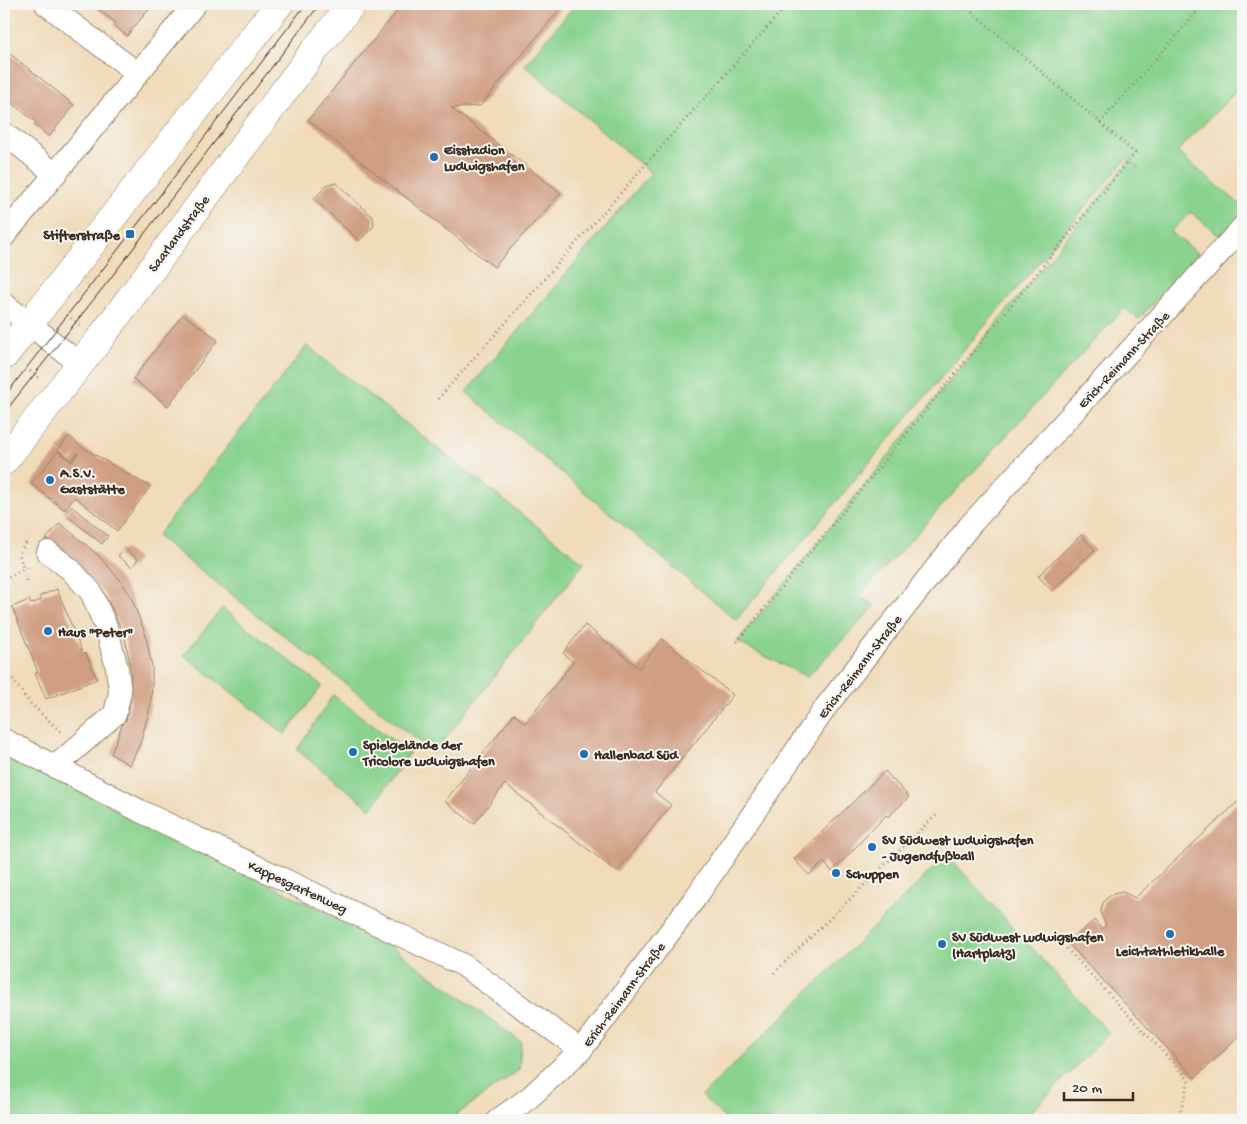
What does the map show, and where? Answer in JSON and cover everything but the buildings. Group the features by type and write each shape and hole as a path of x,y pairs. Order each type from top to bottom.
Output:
{"main road":[{"path":"4,356 279,4"},
{"name":"Saarlandstraße","path":"4,461 80,364 308,59 352,4"}],"street":[{"path":"46,4 137,73"},
{"path":"4,236 195,4"},
{"path":"4,133 55,174"},
{"name":"Erich-Reimann-Straße","path":"498,1120 529,1098 581,1050 696,897 828,704 971,524 1243,227"},
{"path":"4,304 80,364"},
{"path":"48,552 71,570 91,592 106,627 117,668 120,692 115,714 55,767"},
{"name":"Kappesgartenweg","path":"4,740 140,811 463,965 581,1050"}],"path":[{"path":"438,399 788,4"},
{"path":"737,642 1135,153 963,4"},
{"path":"1100,122 1204,4"},
{"path":"48,300 98,340"},
{"path":"4,667 29,702 77,746"},
{"path":"774,973 936,815"},
{"path":"1053,934 1188,1080 1178,1120"}],"green space":[{"path":"572,4 1243,4 1243,84 1177,152 1243,207 1243,215 1223,239 1191,212 1170,232 1198,253 1139,319 1124,308 859,596 875,606 807,677 737,642 1129,161 1140,169 1127,158 736,620 466,392 651,173 525,65 574,6"},
{"path":"307,346 584,563 434,753 157,536"},
{"path":"222,608 322,686 285,734 184,655"},
{"name":"Spielgelände der Tricolore Ludwigshafen","path":"333,695 409,753 371,809 297,750"},
{"path":"4,754 384,941 521,1042 519,1070 449,1120 4,1120"},
{"name":"SV Südwest Ludwigshafen (Hartplatz)","path":"947,855 1109,1033 1023,1120 726,1120 702,1096"}],"tram line":[{"path":"4,397 306,4"},
{"path":"4,413 106,284 320,4"}],"place":[{"name":"Eisstadion Ludwigshafen","path":"434,157"},
{"name":"Stifterstraße","path":"130,234"},
{"name":"A.S.V. Gaststätte","path":"50,480"},
{"name":"Haus \"Peter\"","path":"48,631"},
{"name":"Spielgelände der Tricolore Ludwigshafen","path":"353,752"},
{"name":"Hallenbad Süd","path":"584,754"},
{"name":"SV Südwest Ludwigshafen - Jugendfußball","path":"872,847"},
{"name":"Schuppen","path":"836,873"},
{"name":"Leichtathletikhalle","path":"1170,934"},
{"name":"SV Südwest Ludwigshafen (Hartplatz)","path":"942,944"}]}
